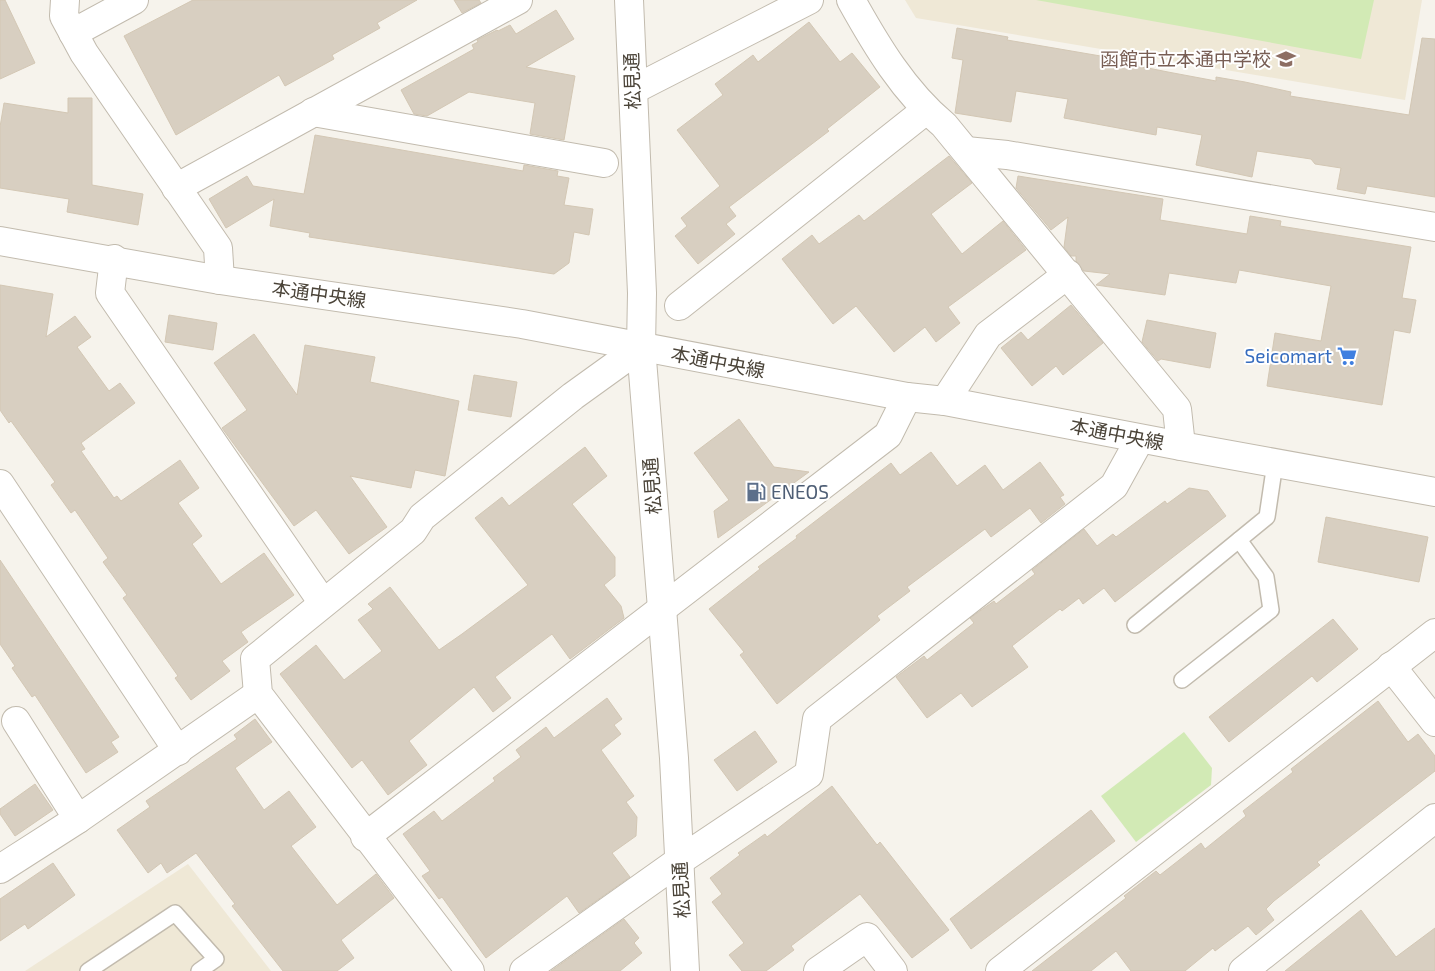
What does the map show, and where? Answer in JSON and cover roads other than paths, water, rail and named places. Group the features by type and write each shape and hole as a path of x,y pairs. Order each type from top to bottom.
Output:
{"street":[{"path":"65,0 64,16 73,33 218,248 220,280"},
{"path":"73,33 134,0"},
{"path":"176,188 518,0"},
{"name":"松見通","path":"629,0 642,293 641,347 662,611 685,971"},
{"path":"633,90 808,0"},
{"path":"850,0 878,46 926,110 944,125 966,151 1177,409 1181,446"},
{"path":"679,306 926,110"},
{"path":"313,112 604,162"},
{"path":"966,151 1007,155 1435,227"},
{"name":"本通中央線","path":"0,241 220,280 522,324 907,397 945,401 1435,492"},
{"path":"114,260 110,293 323,603"},
{"path":"945,401 988,335 1068,274"},
{"path":"470,971 365,837 258,694 255,659 413,531 422,517 429,511 573,396 641,347"},
{"path":"365,837 662,611 888,435 907,397"},
{"path":"524,971 679,861 810,774 817,719 1114,486 1140,438"},
{"path":"0,484 178,751"},
{"path":"1000,971 1435,633"},
{"path":"1391,666 1435,722"},
{"path":"0,869 78,819 258,694"},
{"path":"16,721 78,819"},
{"path":"1242,971 1435,818"},
{"path":"818,971 867,937 893,971"}],"lane":[{"path":"1135,625 1267,517 1275,463"},
{"path":"1182,680 1271,610 1266,577 1239,540"},
{"path":"88,971 175,913 216,959 199,971"}],"place":[{"name":"函館市立本通中学校","path":"1286,59"},
{"name":"Seicomart","path":"1347,356"},
{"name":"ENEOS","path":"756,492"}]}
